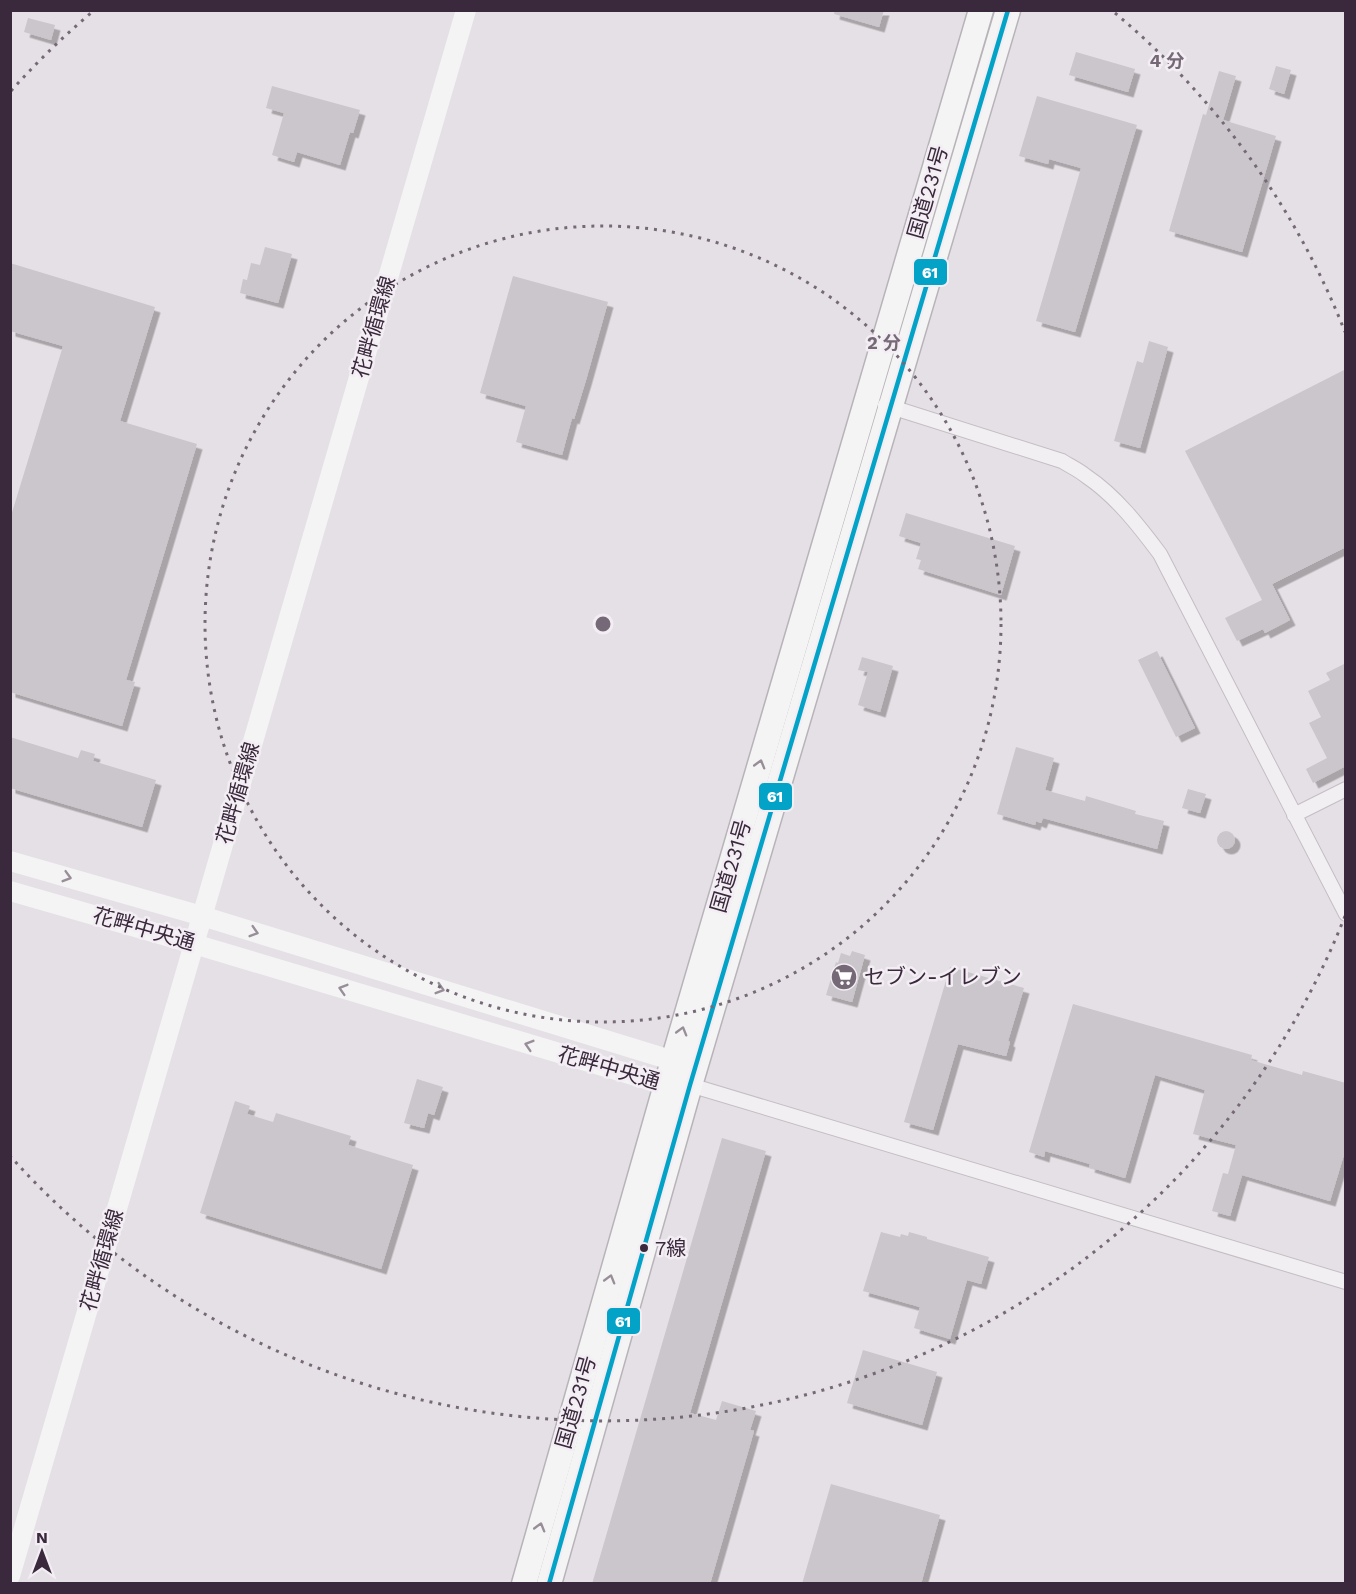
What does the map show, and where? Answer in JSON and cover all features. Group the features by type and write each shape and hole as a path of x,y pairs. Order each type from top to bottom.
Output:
{"highway":[{"name":"国道231号","path":"524,1584 666,1085 981,10"},
{"name":"国道231号","path":"549,1584 690,1085 1008,10"}],"street":[{"name":"花畔循環線","path":"10,1576 466,10"},
{"path":"867,400 1062,461 1088,476 1138,524 1160,554 1346,914"},
{"path":"1294,815 1346,789"},
{"name":"花畔中央通","path":"10,861 202,916 674,1060 690,1085"},
{"name":"花畔中央通","path":"10,891 666,1085 690,1085"},
{"path":"690,1085 1346,1282"}],"building":[{"path":"835,10 884,10 879,27 834,14"},
{"path":"28,18 55,25 51,40 24,32"},
{"path":"1076,52 1135,69 1128,92 1069,75"},
{"path":"1276,66 1291,70 1284,94 1269,89"},
{"path":"1219,71 1236,76 1223,120 1276,136 1242,252 1169,231 1203,114 1206,115"},
{"path":"272,86 360,110 353,133 350,132 340,165 297,152 294,162 272,155 284,113 266,108"},
{"path":"1037,96 1137,125 1075,332 1036,321 1081,168 1049,159 1048,164 1019,156"},
{"path":"265,247 292,254 278,303 240,293 243,279 247,280 251,263 260,265"},
{"path":"10,263 155,307 120,421 197,444 126,680 135,682 122,726 10,692 10,519 63,346 10,331"},
{"path":"513,276 608,302 562,455 516,442 526,406 480,393"},
{"path":"1149,341 1168,347 1140,448 1114,441 1137,361 1143,363"},
{"path":"1346,369 1346,547 1272,584 1290,620 1265,633 1263,629 1237,641 1225,618 1262,600 1185,451"},
{"path":"906,513 1015,546 1001,595 918,569 921,560 916,559 921,543 899,536"},
{"path":"1157,651 1195,728 1176,737 1138,660"},
{"path":"862,657 893,666 880,712 858,705 868,672 858,670"},
{"path":"1346,663 1346,766 1313,783 1306,769 1327,758 1309,723 1321,717 1308,691 1330,680 1326,673"},
{"path":"10,737 78,758 81,750 95,754 93,761 156,780 142,827 10,788"},
{"path":"1016,747 1054,758 1045,790 1085,801 1086,796 1136,811 1135,814 1164,821 1157,849 1043,818 1041,823 1036,821 1035,825 997,814"},
{"path":"1188,789 1206,794 1200,813 1182,808"},
{"path":"1226,831 1232,834 1235,840 1232,846 1226,849 1220,846 1217,840 1220,834"},
{"path":"852,951 865,955 852,1002 826,995 841,953 850,956"},
{"path":"950,967 1024,988 1008,1041 1010,1042 1006,1056 958,1044 933,1130 904,1122"},
{"path":"1073,1004 1252,1055 1251,1060 1302,1075 1303,1071 1346,1083 1346,1148 1330,1201 1242,1175 1230,1216 1212,1211 1223,1173 1228,1174 1236,1145 1193,1134 1205,1090 1155,1075 1125,1178 1089,1167 1090,1164 1045,1151 1044,1157 1029,1152"},
{"path":"417,1079 443,1087 434,1115 428,1113 424,1128 404,1123"},
{"path":"235,1101 250,1106 247,1114 273,1122 276,1113 351,1136 348,1145 413,1165 381,1269 200,1213"},
{"path":"722,1138 766,1151 690,1413 716,1420 722,1401 756,1411 750,1430 754,1431 710,1584 592,1584"},
{"path":"881,1232 900,1237 901,1234 908,1236 909,1232 989,1257 981,1284 967,1280 950,1339 914,1328 920,1307 863,1291"},
{"path":"863,1350 937,1372 922,1425 847,1403"},
{"path":"831,1484 940,1515 921,1584 802,1584"}],"transit line":[{"name":"61","path":"549,1584 690,1085 1008,10"}],"place":[{"name":"セブン-イレブン","path":"844,977"},
{"name":"7線","path":"644,1248"}]}
